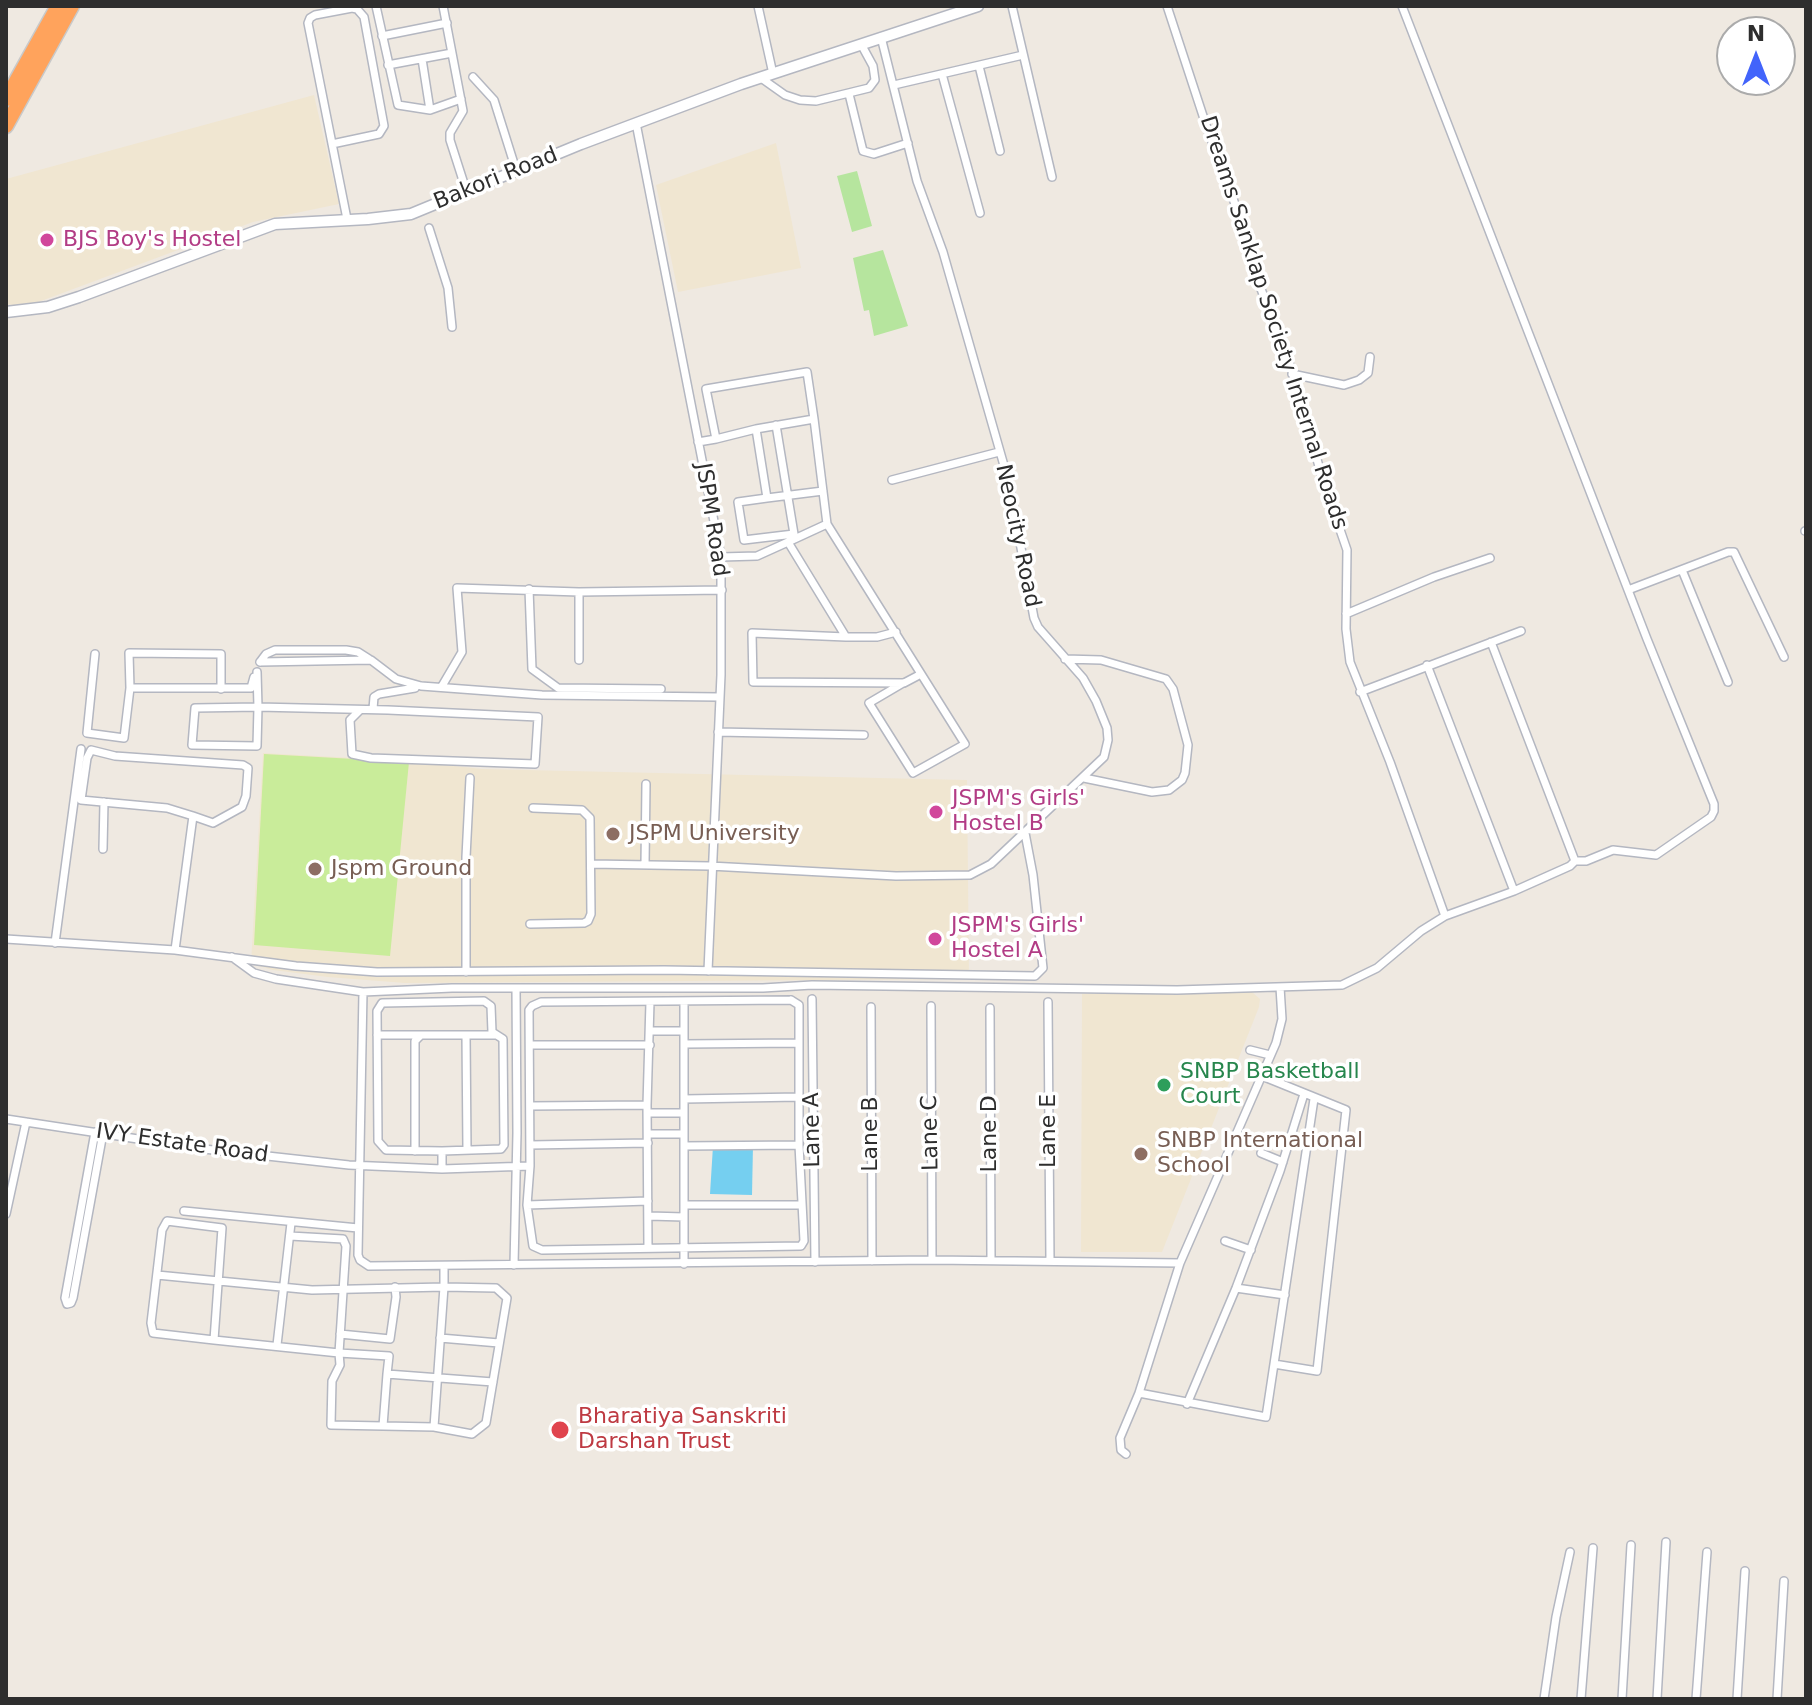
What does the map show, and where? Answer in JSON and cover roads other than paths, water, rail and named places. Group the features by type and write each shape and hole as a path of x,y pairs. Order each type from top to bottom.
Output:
{"highway":[{"path":"6,99 58,6"},
{"path":"6,126 72,6"}],"street":[{"path":"376,6 398,105 430,110 461,99"},
{"path":"443,6 463,111 450,133 450,140 467,193"},
{"path":"758,6 773,74"},
{"name":"Bakori Road","path":"6,312 48,307 79,297 275,224 411,214 636,123 978,6"},
{"path":"1012,6 1052,177"},
{"name":"Dreams Sanklap Society Internal Roads","path":"1167,6 1250,245 1261,289 1292,374 1347,550 1346,614 1350,662 1445,916"},
{"path":"232,957 254,973 276,979 363,992 823,985 1177,990 1325,987 1352,982 1377,968 1421,931 1445,916 1514,891 1575,861 1586,861 1613,850 1656,855 1711,817 1714,804 1686,730 1628,590 1402,6"},
{"path":"332,144 379,134 384,126 364,17 352,8 315,15 308,23 332,144 347,219"},
{"path":"382,36 447,23"},
{"name":"Neocity Road","path":"591,864 959,876 982,870 1104,757 1107,728 1083,678 1038,627 1034,618 1009,483 939,238 922,200 881,37"},
{"path":"761,78 785,95 800,100 816,101 869,88 875,80 873,66 861,44"},
{"path":"388,65 452,53"},
{"path":"894,85 1023,55"},
{"path":"422,59 430,110"},
{"path":"979,66 1000,151"},
{"path":"942,74 980,213"},
{"path":"473,77 494,100 516,170"},
{"path":"849,94 863,151 874,154 908,143"},
{"name":"JSPM Road","path":"636,123 721,557 718,732 708,971"},
{"path":"429,228 448,288 452,327"},
{"path":"1292,374 1344,385 1368,373 1370,357"},
{"path":"716,439 706,389 807,372 827,524 965,744 913,773 869,703 921,674"},
{"path":"698,442 814,419"},
{"path":"776,425 792,538 846,637"},
{"path":"756,429 767,498"},
{"path":"892,480 999,452"},
{"path":"792,538 744,540 738,502 823,491"},
{"path":"721,557 757,556 827,524"},
{"path":"1628,590 1734,552 1784,657"},
{"path":"1346,614 1490,558"},
{"path":"1682,570 1728,682"},
{"path":"442,686 462,652 457,588 579,592 722,590"},
{"path":"529,589 532,669 558,688 661,689"},
{"path":"579,592 579,660"},
{"path":"1360,692 1521,631"},
{"path":"896,632 877,637 752,633 753,682 904,683"},
{"path":"1491,642 1575,861"},
{"path":"95,654 87,733 124,738 130,688 129,653 221,654 221,689"},
{"path":"1065,659 1101,660 1166,679 1173,689 1188,745 1182,780 1161,792 1084,778"},
{"path":"130,688 251,688 260,662 371,660 396,679 421,686"},
{"path":"1427,665 1514,891"},
{"path":"257,672 258,707 257,746 192,745 195,708 258,707 373,709 538,717 535,764 371,758 352,754 350,720 360,710"},
{"path":"373,709 374,697 379,694 421,686 542,695 719,697"},
{"path":"718,732 864,735"},
{"path":"55,943 81,749"},
{"path":"91,750 115,756 243,765 248,768 242,807 213,823 167,808 104,802 81,800 91,750"},
{"path":"466,972 470,778"},
{"path":"645,865 646,784"},
{"path":"103,849 104,802"},
{"path":"530,924 588,921 591,914 590,818 582,810 533,808"},
{"path":"175,950 193,816"},
{"path":"6,939 175,950 345,971 1040,975 1043,968 1025,833"},
{"path":"1126,1454 1121,1450 1120,1438 1139,1393 1180,1263 1262,1076 1282,1019 1280,987"},
{"path":"514,1265 516,988"},
{"path":"666,988 666,1002"},
{"path":"363,992 358,1255 369,1266 932,1260 1180,1263"},
{"name":"Lane A","path":"812,999 815,1262"},
{"path":"684,1001 684,1264"},
{"path":"684,1001 795,1001 799,1009 799,1145 804,1241 801,1246 537,1249 531,1243 527,1205 530,1166 529,1010 535,1003 684,1001"},
{"path":"377,1035 494,1035 503,1039 504,1145 501,1149 442,1151 386,1150 378,1141 377,1035 379,1006 386,1002 489,1003 494,1035"},
{"path":"648,1248 650,1002"},
{"name":"Lane E","path":"1048,1002 1050,1261"},
{"name":"Lane C","path":"931,1006 932,1260"},
{"name":"Lane B","path":"871,1007 872,1261"},
{"name":"Lane D","path":"990,1008 991,1260"},
{"path":"650,1031 684,1031"},
{"path":"415,1151 414,1045 421,1035"},
{"path":"466,1035 467,1150"},
{"path":"684,1044 799,1043"},
{"path":"530,1045 650,1045"},
{"path":"1250,1050 1270,1055"},
{"path":"516,1075 530,1074"},
{"path":"1262,1076 1346,1110 1317,1371 1274,1364"},
{"path":"1187,1404 1251,1250 1304,1094"},
{"path":"684,1099 799,1097"},
{"path":"1139,1393 1266,1417 1314,1099"},
{"path":"530,1106 684,1113"},
{"name":"IVY Estate Road","path":"6,1119 204,1149 359,1166 442,1169 530,1166"},
{"path":"6,1214 26,1122"},
{"path":"99,1133 73,1298 70,1305 65,1298 99,1133"},
{"path":"530,1145 648,1139 684,1134"},
{"path":"684,1146 799,1145"},
{"path":"442,1151 442,1169"},
{"path":"1261,1153 1283,1162"},
{"path":"527,1205 648,1201"},
{"path":"684,1205 802,1205"},
{"path":"184,1211 358,1228"},
{"path":"649,1216 684,1217"},
{"path":"214,1340 222,1228 167,1221 162,1230 151,1323 153,1333 214,1340 277,1345 339,1353 389,1356"},
{"path":"277,1345 291,1223"},
{"path":"157,1275 284,1289 345,1290 395,1287 496,1288 507,1298 486,1423 472,1434 434,1427 331,1425 332,1381 340,1365 339,1353 345,1290 346,1246 343,1239 290,1236"},
{"path":"1225,1241 1251,1250"},
{"path":"434,1427 444,1266"},
{"path":"383,1426 395,1287"},
{"path":"1236,1288 1285,1295"},
{"path":"340,1334 390,1339"},
{"path":"440,1338 499,1343"},
{"path":"387,1374 493,1382"},
{"path":"1657,1699 1666,1542"},
{"path":"1622,1699 1631,1545"},
{"path":"1581,1699 1593,1548"},
{"path":"1544,1699 1556,1617 1570,1552"},
{"path":"1696,1699 1707,1552"},
{"path":"1737,1699 1745,1571"},
{"path":"1777,1699 1784,1581"}],"water":[{"path":"753,1145 752,1195 710,1194 713,1146"}],"place":[{"name":"BJS Boy's Hostel","path":"47,240"},
{"name":"JSPM's Girls' Hostel B","path":"936,812"},
{"name":"JSPM University","path":"613,834"},
{"name":"Jspm Ground","path":"315,869"},
{"name":"JSPM's Girls' Hostel A","path":"935,939"},
{"name":"SNBP Basketball Court","path":"1164,1085"},
{"name":"SNBP International School","path":"1141,1154"},
{"name":"Bharatiya Sanskriti Darshan Trust","path":"560,1430"}]}
